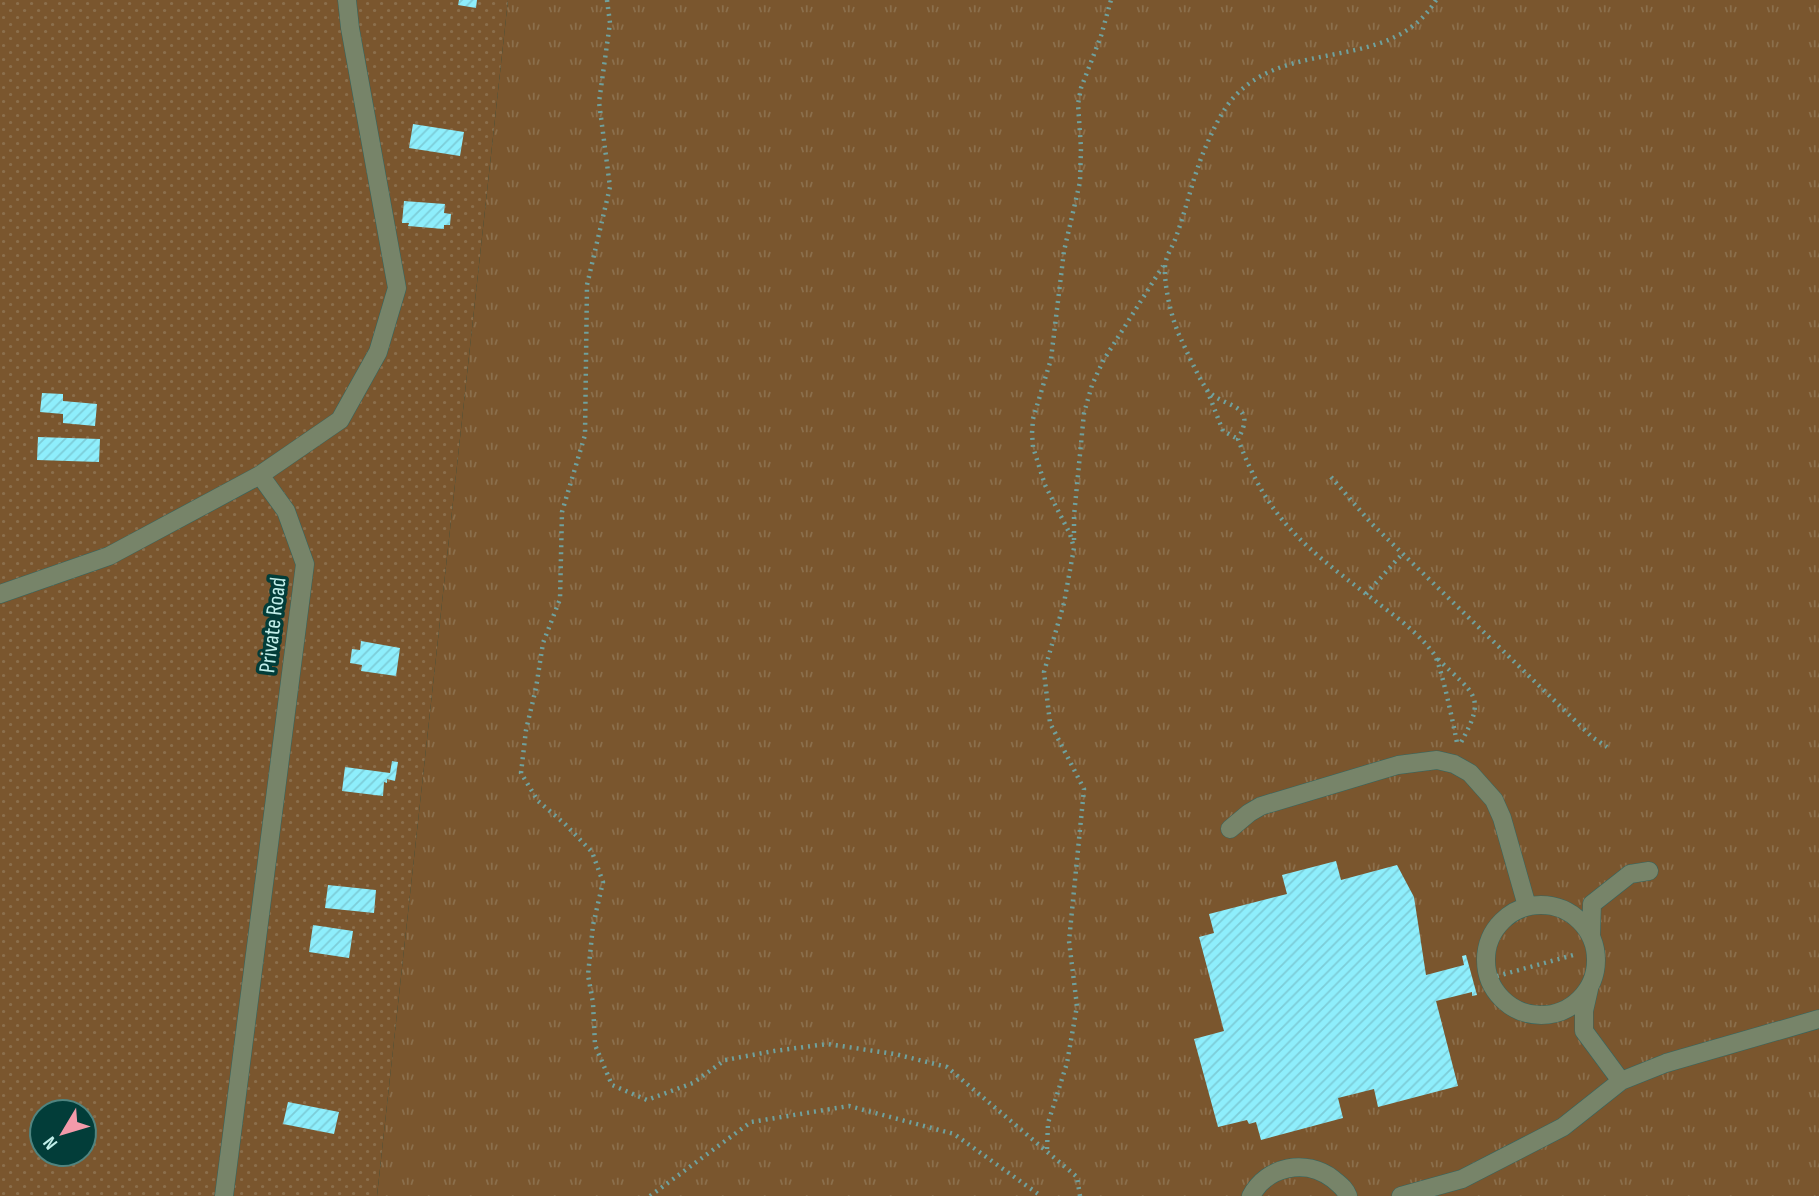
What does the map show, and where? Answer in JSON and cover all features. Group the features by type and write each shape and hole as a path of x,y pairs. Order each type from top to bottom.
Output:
{"street":[{"path":"0,594 109,556 260,475 340,420 378,352 397,288 347,0"},
{"name":"Private Road","path":"224,1196 305,564 286,511 260,475"},
{"path":"1230,829 1255,809 1398,765 1437,760 1454,764 1470,773 1494,800 1502,818 1527,906"},
{"path":"1563,909 1592,904 1630,874 1649,871"},
{"path":"1584,1031 1584,1011 1596,966 1592,904"},
{"path":"1593,943 1579,920 1563,909 1545,905 1527,906 1509,914 1496,928 1488,945 1486,965 1495,990 1508,1005 1526,1013 1566,1021 1584,1031 1621,1082"},
{"path":"1545,1015 1564,1011 1580,1000 1591,984"},
{"path":"1401,1196 1462,1179 1563,1127 1621,1082 1666,1063 1819,1019"},
{"path":"1251,1196 1264,1178 1281,1169 1299,1166 1324,1172 1346,1193 1363,1196"}],"path":[{"path":"607,0 610,23 599,102 610,187 587,285 585,435 562,512 560,599 543,643 537,688 526,730 521,773 538,802 565,824 592,852 603,882 593,925 588,975 593,1003 594,1045 612,1085 647,1100 693,1083 725,1060 827,1044 895,1054 947,1067 1077,1177 1080,1196"},
{"path":"1074,548 1070,534 1045,485 1033,447 1032,433 1033,419 1051,359 1064,251 1080,182 1078,117 1081,88 1111,0"},
{"path":"1047,1150 1048,1123 1067,1063 1077,1006 1069,941 1084,789 1050,723 1044,672 1064,603 1074,548 1074,516 1084,413 1089,394 1103,361 1164,265 1175,241 1205,147 1235,96 1247,85 1278,67 1324,55 1348,53 1394,38 1416,25 1436,0"},
{"path":"1164,265 1175,325 1207,390 1223,431 1238,439 1256,484 1285,526 1302,543 1413,632 1467,688 1476,702 1472,724 1458,748 1436,656"},
{"path":"1207,390 1239,408 1243,415 1243,430 1238,439"},
{"path":"1331,477 1362,514 1592,737 1607,747"},
{"path":"1366,594 1403,553"},
{"path":"1490,978 1593,943"},
{"path":"650,1196 751,1122 849,1106 954,1134 1041,1196"}],"green space":[{"path":"0,0 508,0 377,1196 0,1196"},
{"path":"508,0 1819,0 1819,1196 377,1196"}],"building":[{"path":"459,0 477,0 476,8 458,5"},
{"path":"413,124 464,132 460,156 409,148"},
{"path":"404,201 445,204 444,213 451,214 450,225 444,225 444,229 408,226 409,223 402,223"},
{"path":"42,393 63,394 63,401 97,404 95,426 63,423 63,414 40,412"},
{"path":"38,437 100,439 99,462 37,460"},
{"path":"361,641 400,648 396,676 361,671 362,665 350,663 352,649 360,650"},
{"path":"392,761 398,762 395,781 387,779 387,783 384,782 383,796 342,791 345,767 390,773"},
{"path":"1336,861 1341,880 1397,865 1414,897 1426,975 1464,965 1462,956 1466,955 1477,995 1472,996 1472,992 1436,1001 1458,1086 1378,1107 1374,1089 1338,1098 1343,1118 1261,1140 1256,1122 1249,1124 1247,1120 1218,1127 1194,1039 1224,1031 1199,937 1214,933 1209,914 1287,894 1282,875"},
{"path":"328,885 376,890 374,913 325,908"},
{"path":"313,925 353,931 349,958 309,952"},
{"path":"288,1102 339,1112 334,1134 283,1124"}]}
